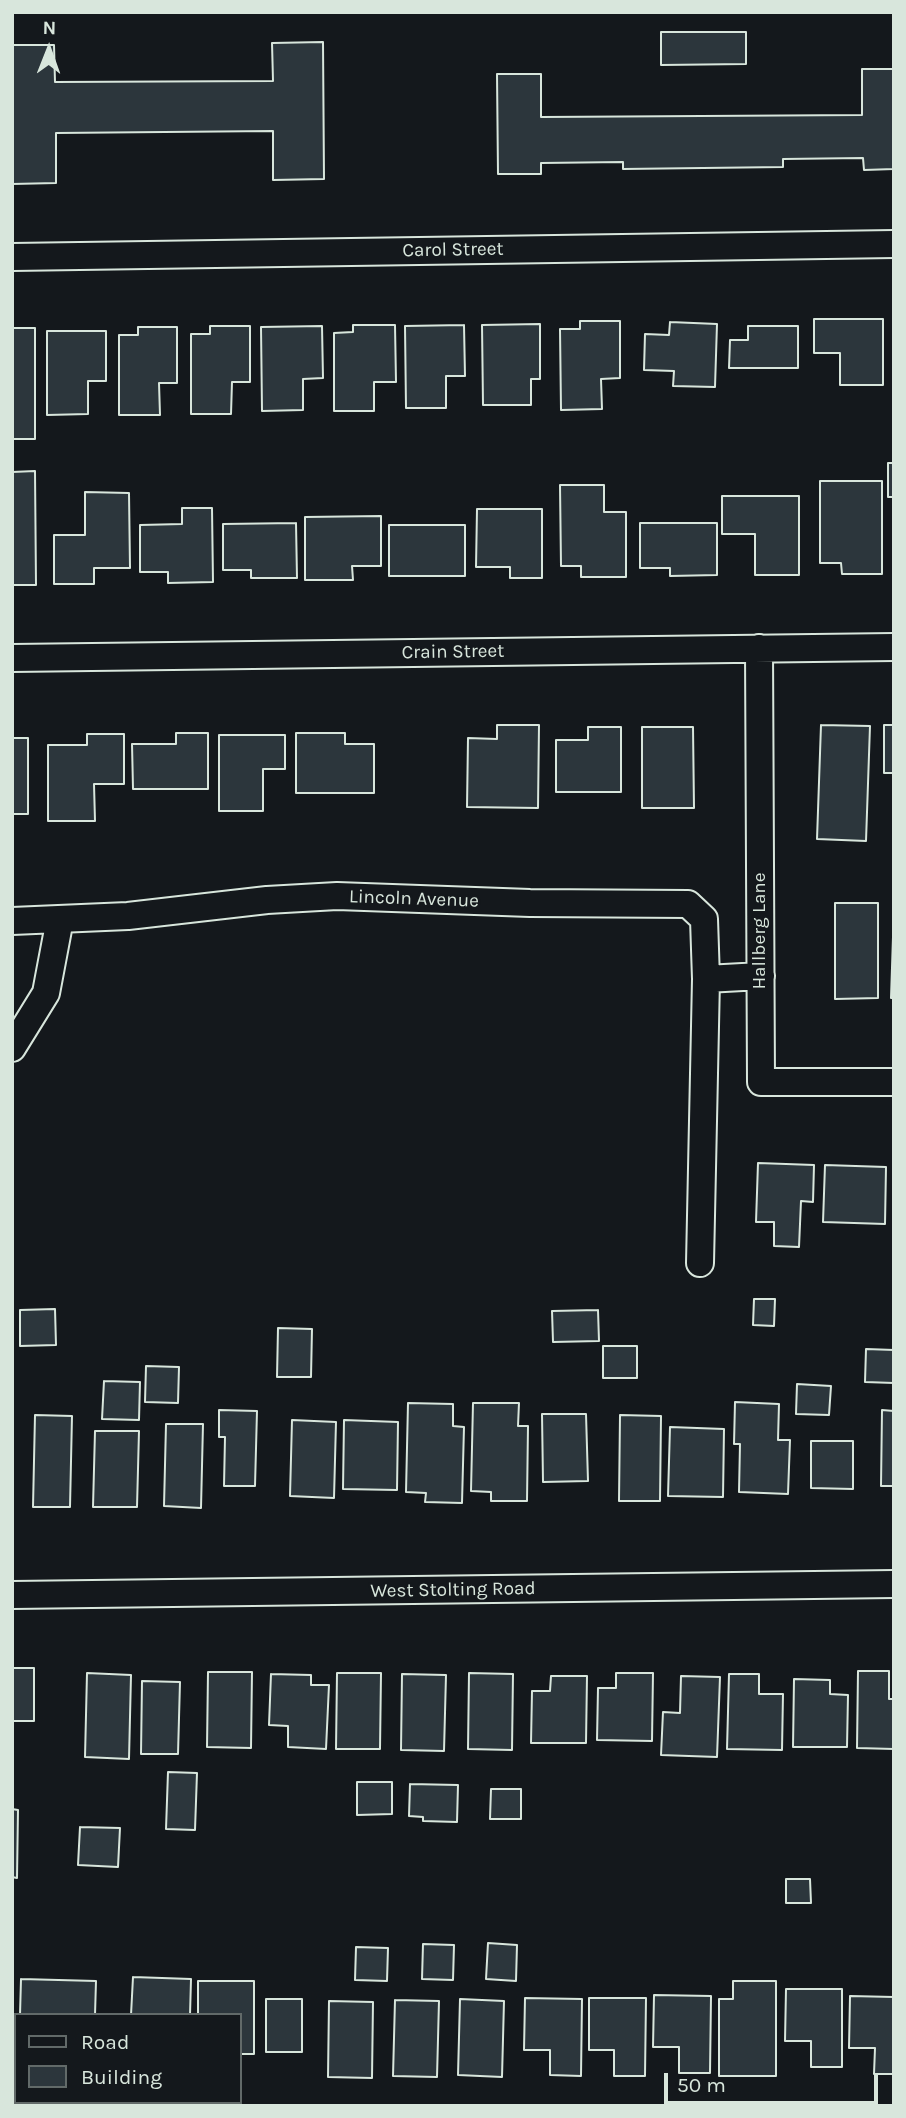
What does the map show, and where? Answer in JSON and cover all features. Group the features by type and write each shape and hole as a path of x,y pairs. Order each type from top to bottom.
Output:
{"street":[{"name":"Carol Street","path":"12,257 894,244"},
{"name":"Crain Street","path":"12,658 894,647"},
{"name":"Hallberg Lane","path":"759,648 761,1082 894,1082"},
{"name":"Lincoln Avenue","path":"12,921 128,916 267,900 337,896 530,903 688,904 704,919 706,979 700,1264"},
{"path":"12,1048 46,993 60,919"},
{"path":"706,979 761,975"},
{"name":"West Stolting Road","path":"12,1595 894,1584"}],"building":[{"path":"661,32 746,32 746,64 661,65"},
{"path":"323,42 324,179 273,180 273,131 56,133 56,183 12,184 12,45 54,45 55,82 273,81 272,43"},
{"path":"862,69 894,69 894,169 864,170 863,158 783,159 783,167 623,169 623,162 541,163 541,174 498,174 497,74 541,74 541,117 862,115"},
{"path":"814,319 883,319 883,385 840,385 840,353 814,353"},
{"path":"580,321 620,321 620,378 601,379 602,409 561,410 560,329 580,329"},
{"path":"670,322 717,324 715,387 673,386 674,371 644,370 645,334 669,335"},
{"path":"540,324 540,379 531,379 531,405 483,405 482,325"},
{"path":"353,325 395,325 396,382 374,382 374,411 334,411 334,333 353,332"},
{"path":"464,325 465,376 446,376 446,408 406,408 405,326"},
{"path":"210,326 250,326 250,382 232,382 231,414 191,414 191,334 210,334"},
{"path":"322,326 323,378 303,379 303,410 262,411 261,327"},
{"path":"748,326 798,326 798,368 729,368 730,340 748,340"},
{"path":"138,327 177,327 177,383 159,383 160,415 119,415 119,335 138,335"},
{"path":"12,328 35,328 35,439 12,439"},
{"path":"47,331 106,331 106,381 88,381 88,414 47,415"},
{"path":"888,463 894,463 894,497 888,497"},
{"path":"35,471 36,585 12,585 12,472"},
{"path":"820,481 882,481 882,574 842,574 841,563 820,563"},
{"path":"560,485 604,485 604,512 626,512 626,577 581,577 581,566 561,566"},
{"path":"85,492 129,493 130,568 94,568 94,584 54,584 54,535 85,535"},
{"path":"722,496 799,496 799,575 755,575 755,534 722,534"},
{"path":"182,508 212,508 213,582 168,583 168,572 140,572 140,525 182,524"},
{"path":"477,509 542,509 542,578 510,578 510,567 476,567"},
{"path":"381,516 381,566 352,566 353,580 305,580 305,517"},
{"path":"296,523 297,578 251,578 251,570 223,570 223,524"},
{"path":"640,523 717,523 717,575 670,576 670,568 640,568"},
{"path":"389,525 465,525 465,576 389,576"},
{"path":"497,725 539,725 538,808 467,807 468,738 497,739"},
{"path":"821,725 870,726 866,841 817,839"},
{"path":"884,725 894,725 894,773 884,773"},
{"path":"588,727 621,727 621,792 556,792 556,740 588,740"},
{"path":"642,727 693,727 694,808 642,808"},
{"path":"176,733 208,733 208,789 133,789 132,744 176,744"},
{"path":"296,733 345,733 345,744 374,744 374,793 296,793"},
{"path":"87,734 124,734 124,784 94,784 95,821 48,821 48,745 87,745"},
{"path":"219,735 285,735 285,769 263,769 263,811 219,811"},
{"path":"12,738 28,738 28,814 12,814"},
{"path":"835,903 878,903 878,998 835,999"},
{"path":"893,937 894,998 891,998"},
{"path":"758,1163 814,1165 813,1202 801,1201 799,1247 774,1246 774,1222 756,1222"},
{"path":"825,1165 886,1167 885,1224 823,1222"},
{"path":"754,1299 775,1299 774,1326 753,1325"},
{"path":"55,1309 56,1345 20,1346 20,1310"},
{"path":"598,1310 599,1341 553,1342 552,1311"},
{"path":"278,1328 312,1329 311,1377 277,1377"},
{"path":"603,1346 637,1346 637,1378 603,1378"},
{"path":"866,1349 894,1350 894,1383 865,1382"},
{"path":"146,1366 179,1367 178,1403 145,1402"},
{"path":"104,1381 140,1382 139,1420 102,1419"},
{"path":"797,1384 831,1386 829,1415 796,1414"},
{"path":"735,1402 779,1404 778,1440 790,1440 788,1494 739,1492 740,1444 734,1444"},
{"path":"408,1403 453,1404 453,1426 464,1427 462,1503 425,1502 426,1493 406,1492"},
{"path":"473,1403 519,1403 518,1426 528,1426 527,1501 491,1501 491,1492 471,1491"},
{"path":"219,1410 257,1411 255,1486 224,1486 225,1437 219,1437"},
{"path":"882,1410 894,1411 894,1486 881,1486"},
{"path":"542,1414 586,1414 588,1481 543,1482"},
{"path":"35,1415 72,1416 70,1507 33,1507"},
{"path":"620,1415 661,1416 660,1501 619,1501"},
{"path":"292,1420 336,1422 334,1498 290,1496"},
{"path":"344,1420 398,1422 397,1490 343,1489"},
{"path":"166,1424 203,1424 201,1508 164,1506"},
{"path":"670,1427 724,1429 723,1497 668,1496"},
{"path":"95,1431 139,1431 137,1507 93,1507"},
{"path":"811,1441 853,1441 853,1489 811,1488"},
{"path":"12,1668 34,1668 34,1721 12,1721"},
{"path":"858,1671 889,1671 889,1699 894,1699 894,1749 857,1748"},
{"path":"208,1672 252,1672 251,1748 207,1747"},
{"path":"87,1673 131,1675 129,1759 85,1757"},
{"path":"337,1673 381,1673 380,1749 336,1749"},
{"path":"469,1673 513,1674 512,1750 468,1749"},
{"path":"616,1673 653,1673 652,1741 597,1740 598,1688 616,1688"},
{"path":"271,1674 311,1675 311,1685 329,1685 326,1749 288,1747 288,1726 269,1725"},
{"path":"402,1674 446,1675 444,1751 401,1750"},
{"path":"729,1674 759,1674 759,1694 783,1694 782,1750 727,1749"},
{"path":"551,1676 587,1676 586,1743 531,1743 532,1691 550,1691"},
{"path":"681,1676 720,1677 717,1757 661,1755 663,1712 680,1713"},
{"path":"794,1679 830,1680 830,1694 848,1695 847,1747 793,1747"},
{"path":"142,1681 180,1682 178,1754 141,1754"},
{"path":"168,1772 197,1773 195,1830 166,1829"},
{"path":"357,1782 392,1782 392,1814 357,1815"},
{"path":"410,1784 458,1785 457,1822 423,1821 423,1817 409,1816"},
{"path":"491,1789 521,1789 521,1819 490,1819"},
{"path":"12,1809 18,1810 17,1878 12,1877"},
{"path":"80,1827 120,1828 118,1867 78,1865"},
{"path":"786,1879 810,1879 811,1903 786,1903"},
{"path":"488,1943 517,1945 516,1981 486,1979"},
{"path":"423,1944 454,1945 453,1980 422,1979"},
{"path":"356,1947 388,1948 387,1981 355,1980"},
{"path":"133,1977 191,1979 190,2013 131,2013"},
{"path":"21,1979 96,1981 95,2013 20,2013"},
{"path":"198,1981 254,1981 254,2054 242,2054 242,2013 198,2013"},
{"path":"733,1981 776,1981 776,2076 719,2076 719,1999 733,1999"},
{"path":"786,1989 842,1989 842,2067 811,2067 811,2041 785,2041"},
{"path":"654,1995 711,1996 710,2073 679,2073 679,2047 653,2047"},
{"path":"850,1996 894,1997 894,2074 874,2074 875,2048 849,2048"},
{"path":"525,1998 582,1999 581,2076 550,2075 550,2050 524,2050"},
{"path":"589,1998 646,1998 645,2076 614,2076 614,2050 589,2050"},
{"path":"266,1999 302,1999 302,2052 266,2052"},
{"path":"460,1999 504,2001 502,2077 458,2075"},
{"path":"395,2000 439,2001 437,2077 393,2076"},
{"path":"329,2001 373,2002 372,2078 328,2077"}]}
